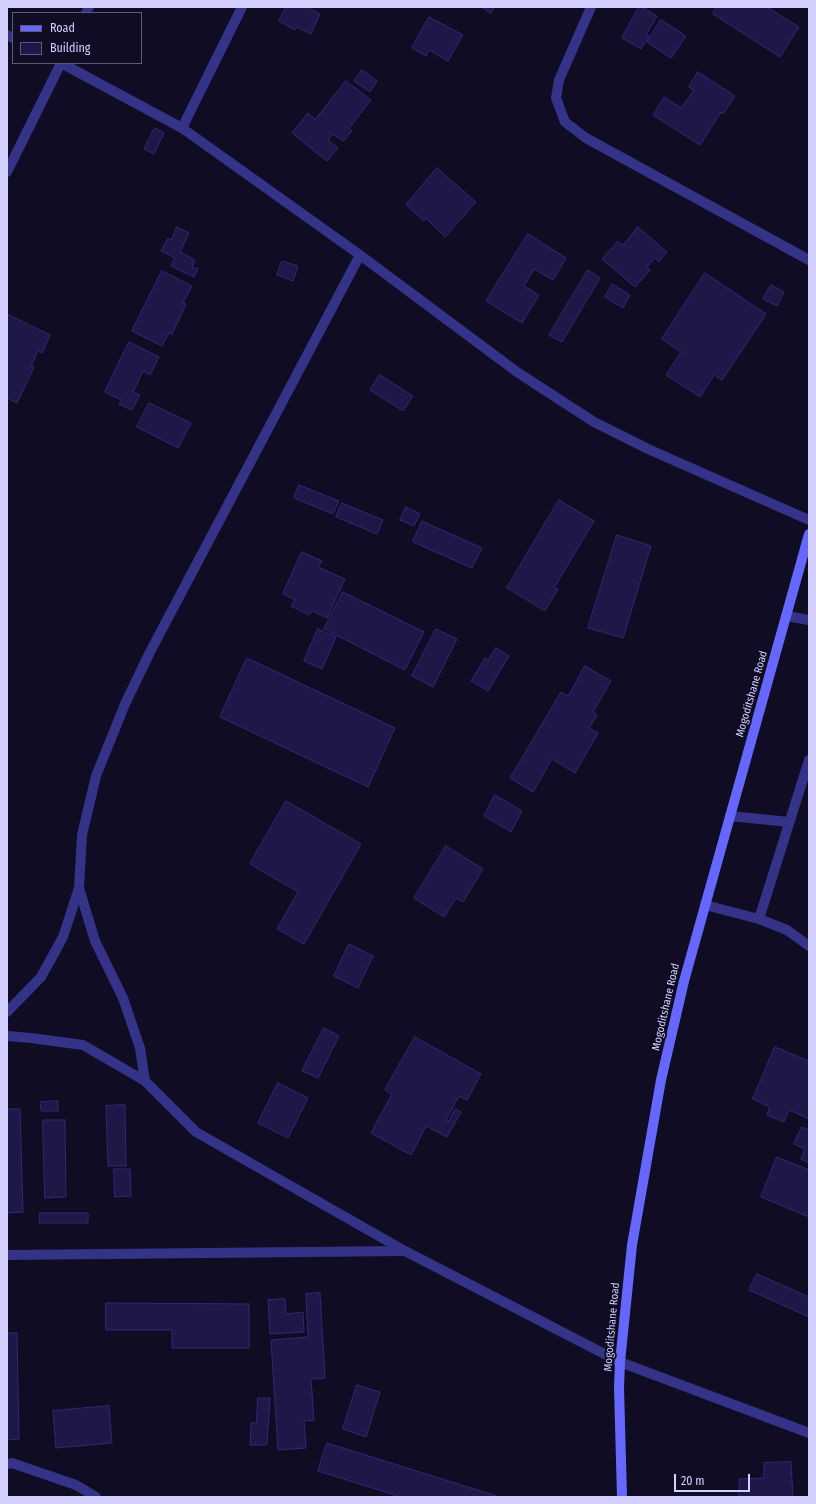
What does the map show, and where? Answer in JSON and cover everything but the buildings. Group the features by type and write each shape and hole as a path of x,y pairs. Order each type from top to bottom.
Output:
{"main road":[{"name":"Mogoditshane Road","path":"622,1497 619,1388 620,1362 632,1245 648,1150 684,981 809,534"}],"street":[{"path":"182,128 242,7"},
{"path":"592,7 559,80 556,98 565,122 586,138 809,260"},
{"path":"7,172 61,64"},
{"path":"63,64 182,128 360,255 517,372 594,422 648,449 809,520"},
{"path":"7,1012 41,977 63,937 79,888 82,835 96,776 125,704 150,652 360,255"},
{"path":"786,616 809,620"},
{"path":"759,919 809,760"},
{"path":"730,816 789,822"},
{"path":"79,888 95,940 123,998 140,1048 145,1081"},
{"path":"705,904 759,919 787,930 809,946"},
{"path":"7,1036 83,1046 145,1081 196,1132 405,1251 620,1362 809,1433"},
{"path":"7,1255 405,1251"},
{"path":"7,1464 12,1463 76,1485 96,1497"}]}
